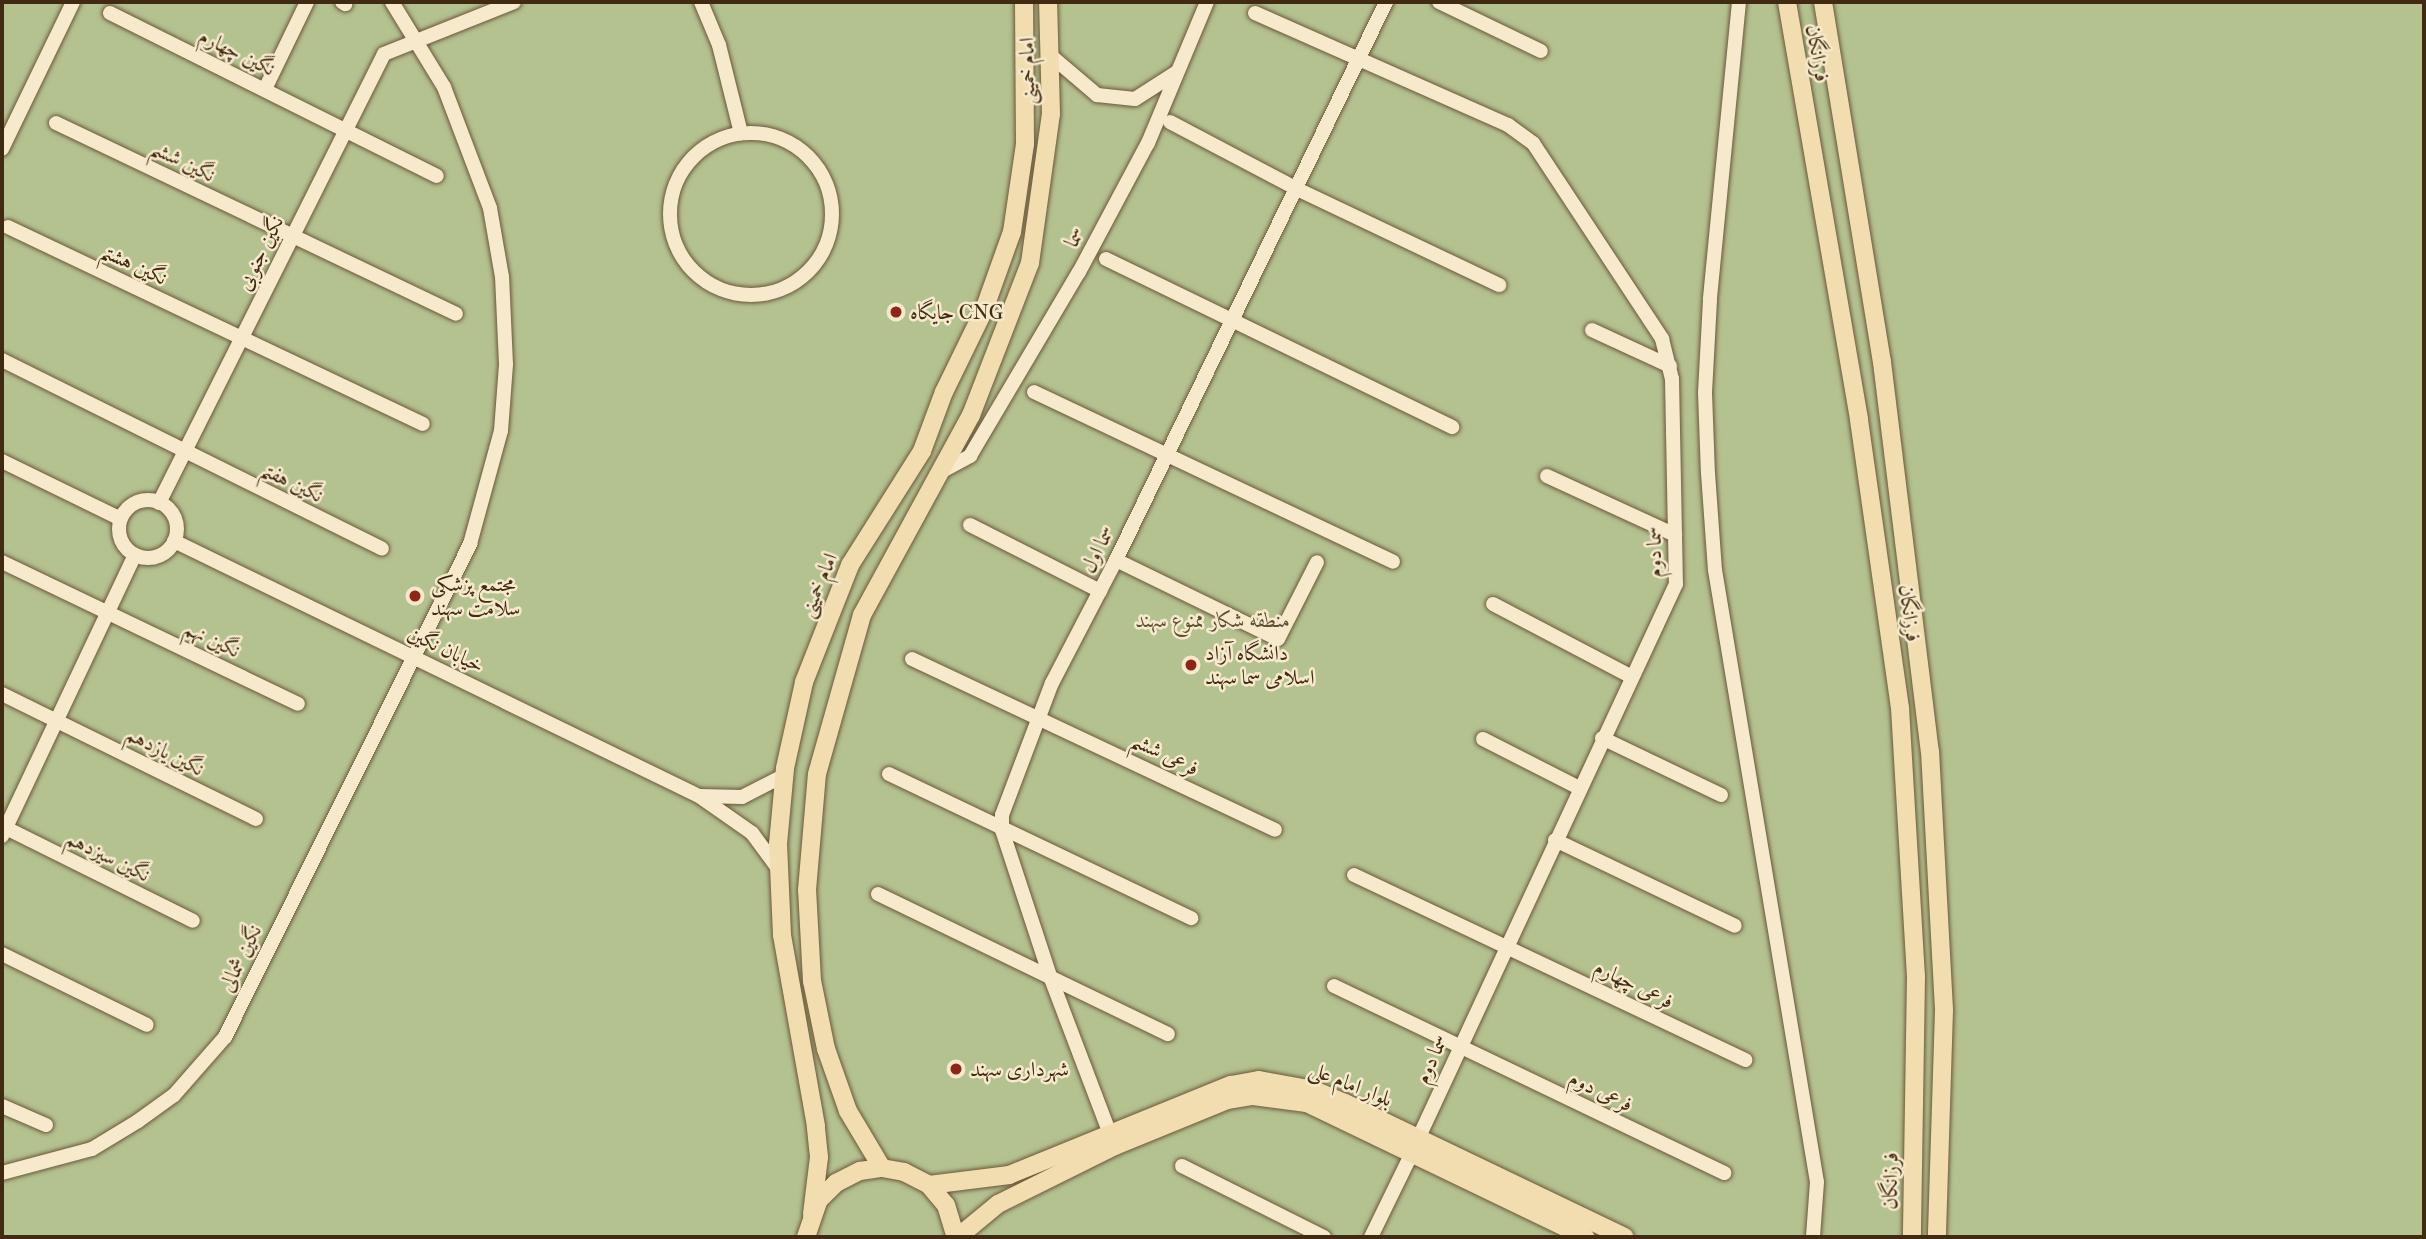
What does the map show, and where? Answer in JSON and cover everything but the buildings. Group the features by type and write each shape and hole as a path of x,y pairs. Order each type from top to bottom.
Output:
{"main road":[{"name":"امام خمینی","path":"806,1228 819,1157 782,935 779,873 785,775 804,682 850,565 922,450 944,393 984,310 1012,232 1025,144 1024,2"},
{"name":"امام خمینی","path":"882,1168 848,1111 826,1049 812,981 807,890 817,774 846,657 882,572 944,470 998,355 1030,263 1051,114 1048,2"},
{"name":"فرزانگان","path":"1787,2 1859,420 1900,708 1916,976 1912,1237"},
{"name":"فرزانگان","path":"1823,2 1882,362 1930,751 1944,1010 1937,1237"},
{"name":"بلوار امام علی","path":"929,1185 1009,1175 1227,1100 1267,1097 1307,1104 1415,1145 1625,1237"},
{"name":"بلوار امام علی","path":"957,1237 998,1204 1113,1140"},
{"name":"بلوار امام علی","path":"1415,1145 1585,1237"},
{"path":"806,1228 836,1183 860,1171 882,1168 904,1172 929,1185 946,1205 957,1237"}],"street":[{"path":"2,149 73,2"},
{"path":"265,89 307,2"},
{"name":"نگین شمالی","path":"2,1172 92,1149 174,1095 225,1037 411,656 470,544 500,431 506,364 502,277 490,208 444,87 392,2"},
{"name":"نگین جنوبی","path":"159,503 384,54 514,2"},
{"path":"701,2 719,45 741,133"},
{"name":"سما","path":"944,470 970,456 1079,272 1148,143 1208,2"},
{"name":"سما اول","path":"1113,1140 1051,979 1002,830 1002,815 1038,716 1386,2"},
{"path":"1439,2 1541,51"},
{"path":"1739,2 1710,300 1705,393 1708,473 1717,583 1817,1182 1813,1237"},
{"name":"نگین چهارم","path":"110,13 437,176"},
{"name":"سما دوم","path":"1255,13 1508,125 1533,143 1662,339 1670,366 1676,584 1371,1237"},
{"path":"1050,55 1097,95 1135,99 1178,71"},
{"path":"1170,122 1297,189 1499,285"},
{"name":"نگین ششم","path":"57,123 456,314"},
{"path":"741,133 767,134 801,150 818,169 832,204 828,242 815,264 785,288 761,295 723,290 701,278 683,259 670,223 671,198 687,163 717,140 741,133"},
{"name":"نگین هشتم","path":"8,227 423,424"},
{"path":"1106,259 1452,427"},
{"path":"1592,330 1670,366"},
{"name":"نگین هفتم","path":"2,360 184,453 383,549"},
{"path":"1034,392 1393,562"},
{"path":"2,461 121,519"},
{"path":"1547,476 1675,535"},
{"path":"137,503 159,503 176,523 174,541 153,558 135,555 120,536 121,519 137,503"},
{"path":"970,525 1100,591"},
{"name":"خیابان نگین","path":"174,541 699,796 752,833 773,857 779,873"},
{"path":"3,830 135,555"},
{"path":"1116,560 1278,639 1317,562"},
{"name":"نگین نهم","path":"2,562 298,704"},
{"path":"1493,604 1632,677"},
{"name":"فرعی ششم","path":"912,659 1038,716 1275,830"},
{"name":"نگین یازدهم","path":"2,694 256,819"},
{"path":"1602,738 1721,795"},
{"path":"1483,739 1579,788"},
{"path":"890,774 1002,830 1191,918"},
{"path":"699,796 742,797 785,775"},
{"name":"نگین سیزدهم","path":"3,830 193,921"},
{"path":"1555,840 1735,926"},
{"name":"فرعی چهارم","path":"1353,875 1745,1060"},
{"path":"878,894 1168,1034"},
{"path":"2,954 148,1025"},
{"name":"فرعی دوم","path":"1334,986 1724,1173"},
{"path":"2,1106 46,1125"},
{"path":"1182,1166 1324,1237"},
{"path":"1806,1237 1814,1219"}],"green space":[{"name":"منطقه شکار ممنوع سهند","path":"2,2 2424,2 2424,1237 2,1237"}],"place":[{"name":"جایگاه CNG","path":"896,312"},
{"name":"مجتمع پزشکی سلامت سهند","path":"415,596"},
{"name":"دانشگاه آزاد اسلامی سما سهند","path":"1191,665"},
{"name":"شهرداری سهند","path":"956,1069"}]}
